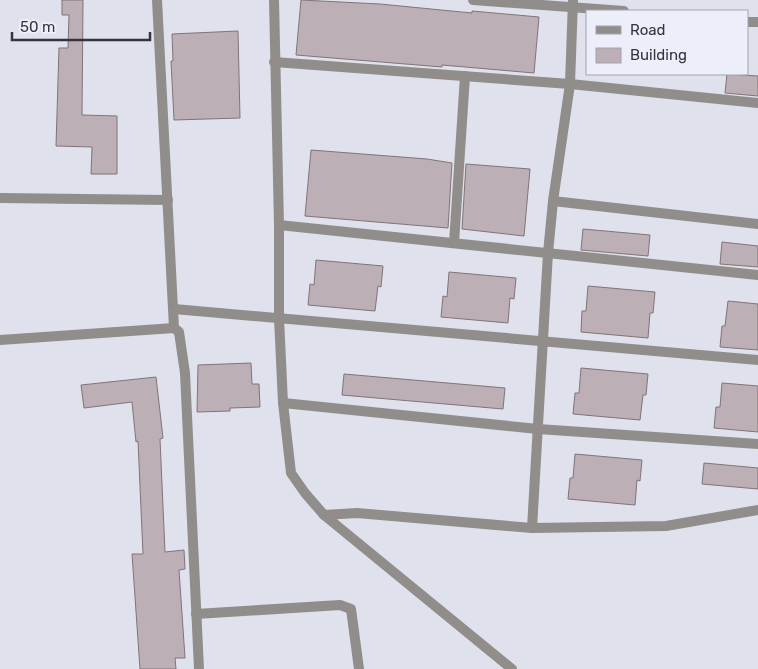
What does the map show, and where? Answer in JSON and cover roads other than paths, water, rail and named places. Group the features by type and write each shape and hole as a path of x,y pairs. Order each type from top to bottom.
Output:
{"street":[{"path":"158,0 174,328"},
{"path":"274,0 279,318 283,403 291,473 324,515 512,669"},
{"path":"473,0 573,3 618,10"},
{"path":"532,528 548,253 553,201 570,84 573,3"},
{"path":"274,62 570,84 758,103"},
{"path":"454,243 465,76"},
{"path":"0,198 168,200"},
{"path":"553,201 758,224"},
{"path":"279,225 758,275"},
{"path":"174,309 758,360"},
{"path":"0,340 174,328 179,332 185,372 199,669"},
{"path":"283,403 538,429 758,444"},
{"path":"324,515 357,513 532,528 666,526 758,510"},
{"path":"196,614 340,605 351,609 359,669"}]}
